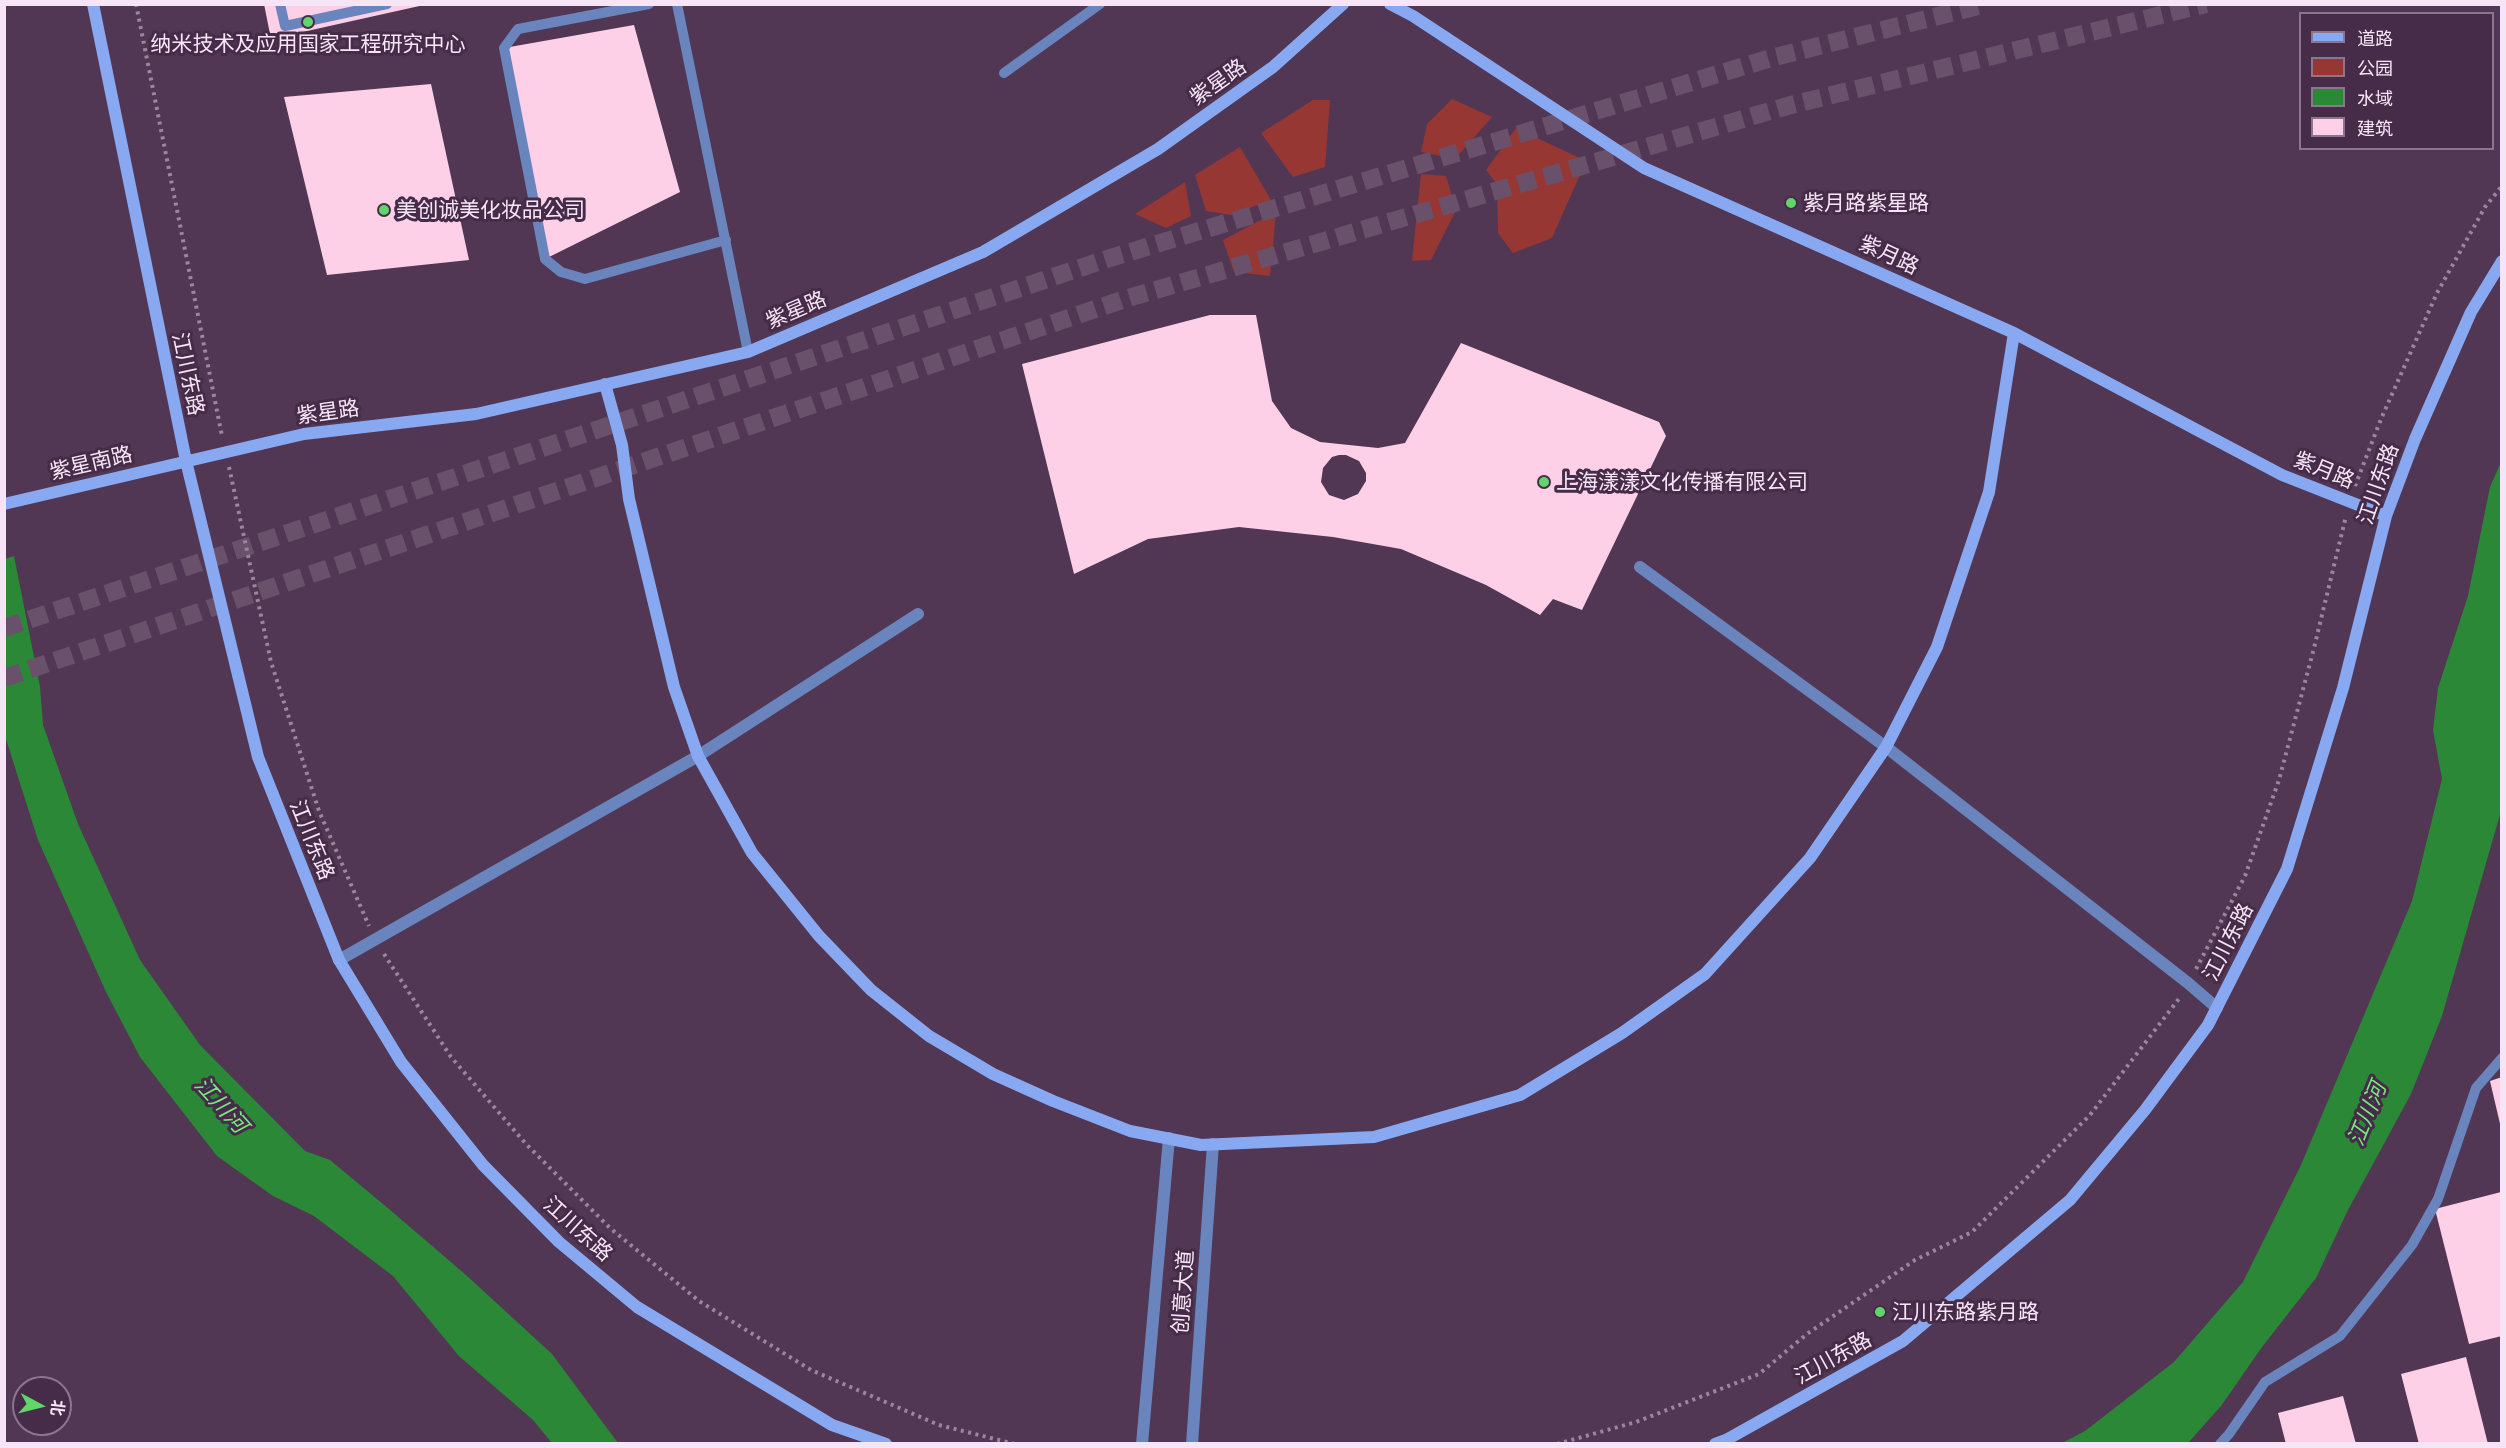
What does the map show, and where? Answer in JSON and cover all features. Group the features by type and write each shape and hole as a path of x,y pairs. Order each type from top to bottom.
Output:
{"street":[{"name":"江川东路","path":"93,4 186,461 258,757 339,960 401,1062 483,1165 559,1242 647,1312 832,1425 886,1443"},
{"name":"紫星路","path":"186,461 304,434 476,414 748,352 983,252 1158,149 1273,67 1343,4"},
{"name":"紫月路","path":"1390,4 1413,16 1644,168 2013,333 2282,475 2386,516"},
{"name":"江川东路","path":"1715,1443 1726,1440 1903,1341 2070,1200 2145,1110 2208,1025 2287,869 2343,688 2386,516 2415,439 2471,312 2502,261"},
{"path":"606,384 622,446 629,499 674,687 698,756 752,853 819,936 871,990 929,1036 993,1074 1053,1101 1130,1131 1201,1145 1374,1137 1520,1095 1622,1033 1705,974 1810,858 1886,747 1937,647 1989,492 2013,333"},
{"name":"紫星南路","path":"9,503 186,461"},
{"path":"1640,567 1886,747 2217,1008"},
{"path":"339,960 698,756 918,614"},
{"path":"1142,1443 1169,1138"},
{"name":"创意大道","path":"1192,1443 1213,1144"}],"lane":[{"path":"280,4 285,26 387,4"},
{"path":"649,4 518,29 504,48 545,259 561,272 585,279 726,240"},
{"path":"677,4 748,352"},
{"path":"1005,73 1100,4"},
{"path":"2220,1443 2229,1434 2265,1382 2340,1336 2412,1245 2438,1199 2476,1088 2502,1058"}],"path":[{"path":"136,4 226,452 271,662 319,811 375,940 451,1057 526,1144 610,1228 699,1301 811,1370 939,1425 1015,1443"},
{"path":"1557,1443 1636,1422 1759,1374 1807,1334 1915,1260 1972,1232 2090,1115 2181,997 2244,876 2279,780 2314,648 2349,501 2381,418 2437,293 2485,207 2502,186"}],"green space":[{"path":"1452,99 1492,117 1455,159 1421,152 1427,124"},
{"path":"1313,100 1330,100 1325,167 1293,177 1261,133"},
{"path":"1516,128 1586,161 1552,238 1513,253 1498,233 1497,184 1486,170"},
{"path":"1240,147 1271,200 1231,215 1206,211 1195,175"},
{"path":"1421,174 1446,176 1456,210 1431,260 1412,261"},
{"path":"1185,182 1191,216 1166,228 1135,214"},
{"path":"1276,212 1270,276 1234,272 1223,240"}],"water":[{"name":"江川河","path":"2501,462 2501,811 2442,1016 2411,1094 2348,1210 2316,1278 2262,1347 2221,1406 2188,1443 2062,1443 2085,1431 2174,1362 2243,1282 2301,1165 2412,901 2442,779 2433,730 2438,688 2468,596 2490,487"},
{"name":"江川河","path":"14,556 40,687 43,725 78,824 140,960 200,1045 305,1151 330,1160 466,1275 552,1354 618,1443 552,1443 533,1420 459,1356 393,1276 314,1216 273,1196 217,1156 140,1057 106,992 38,840 5,736 5,559"}],"building":[{"name":"纳米技术及应用国家工程研究中心","path":"264,4 424,4 424,5 271,39"},
{"path":"634,25 680,192 545,259 504,48"},
{"name":"美创诚美化妆品公司","path":"431,84 469,260 327,275 284,97"},
{"path":"1210,315 1256,315 1272,401 1291,428 1320,442 1378,448 1405,443 1461,343 1659,422 1666,436 1582,610 1553,599 1540,615 1486,585 1401,549 1333,537 1239,527 1148,539 1074,574 1022,364","holes":["1346,455 1359,461 1366,473 1366,481 1358,494 1344,500 1329,495 1321,482 1323,468 1332,457"]},
{"path":"2502,1077 2502,1128 2501,1128 2490,1081"},
{"path":"2501,1192 2502,1336 2469,1344 2435,1209"},
{"path":"2466,1357 2488,1444 2419,1444 2401,1374"},
{"path":"2343,1396 2356,1444 2286,1444 2278,1413"}],"tunnel":[{"path":"4,628 1107,259 1771,58 1986,4"},
{"path":"4,678 1125,299 1791,105 2206,4"}],"place":[{"name":"纳米技术及应用国家工程研究中心","path":"308,22"},
{"name":"紫月路紫星路","path":"1791,203"},
{"name":"美创诚美化妆品公司","path":"384,210"},
{"name":"上海漾漾文化传播有限公司","path":"1544,482"},
{"name":"江川东路紫月路","path":"1880,1312"}]}
